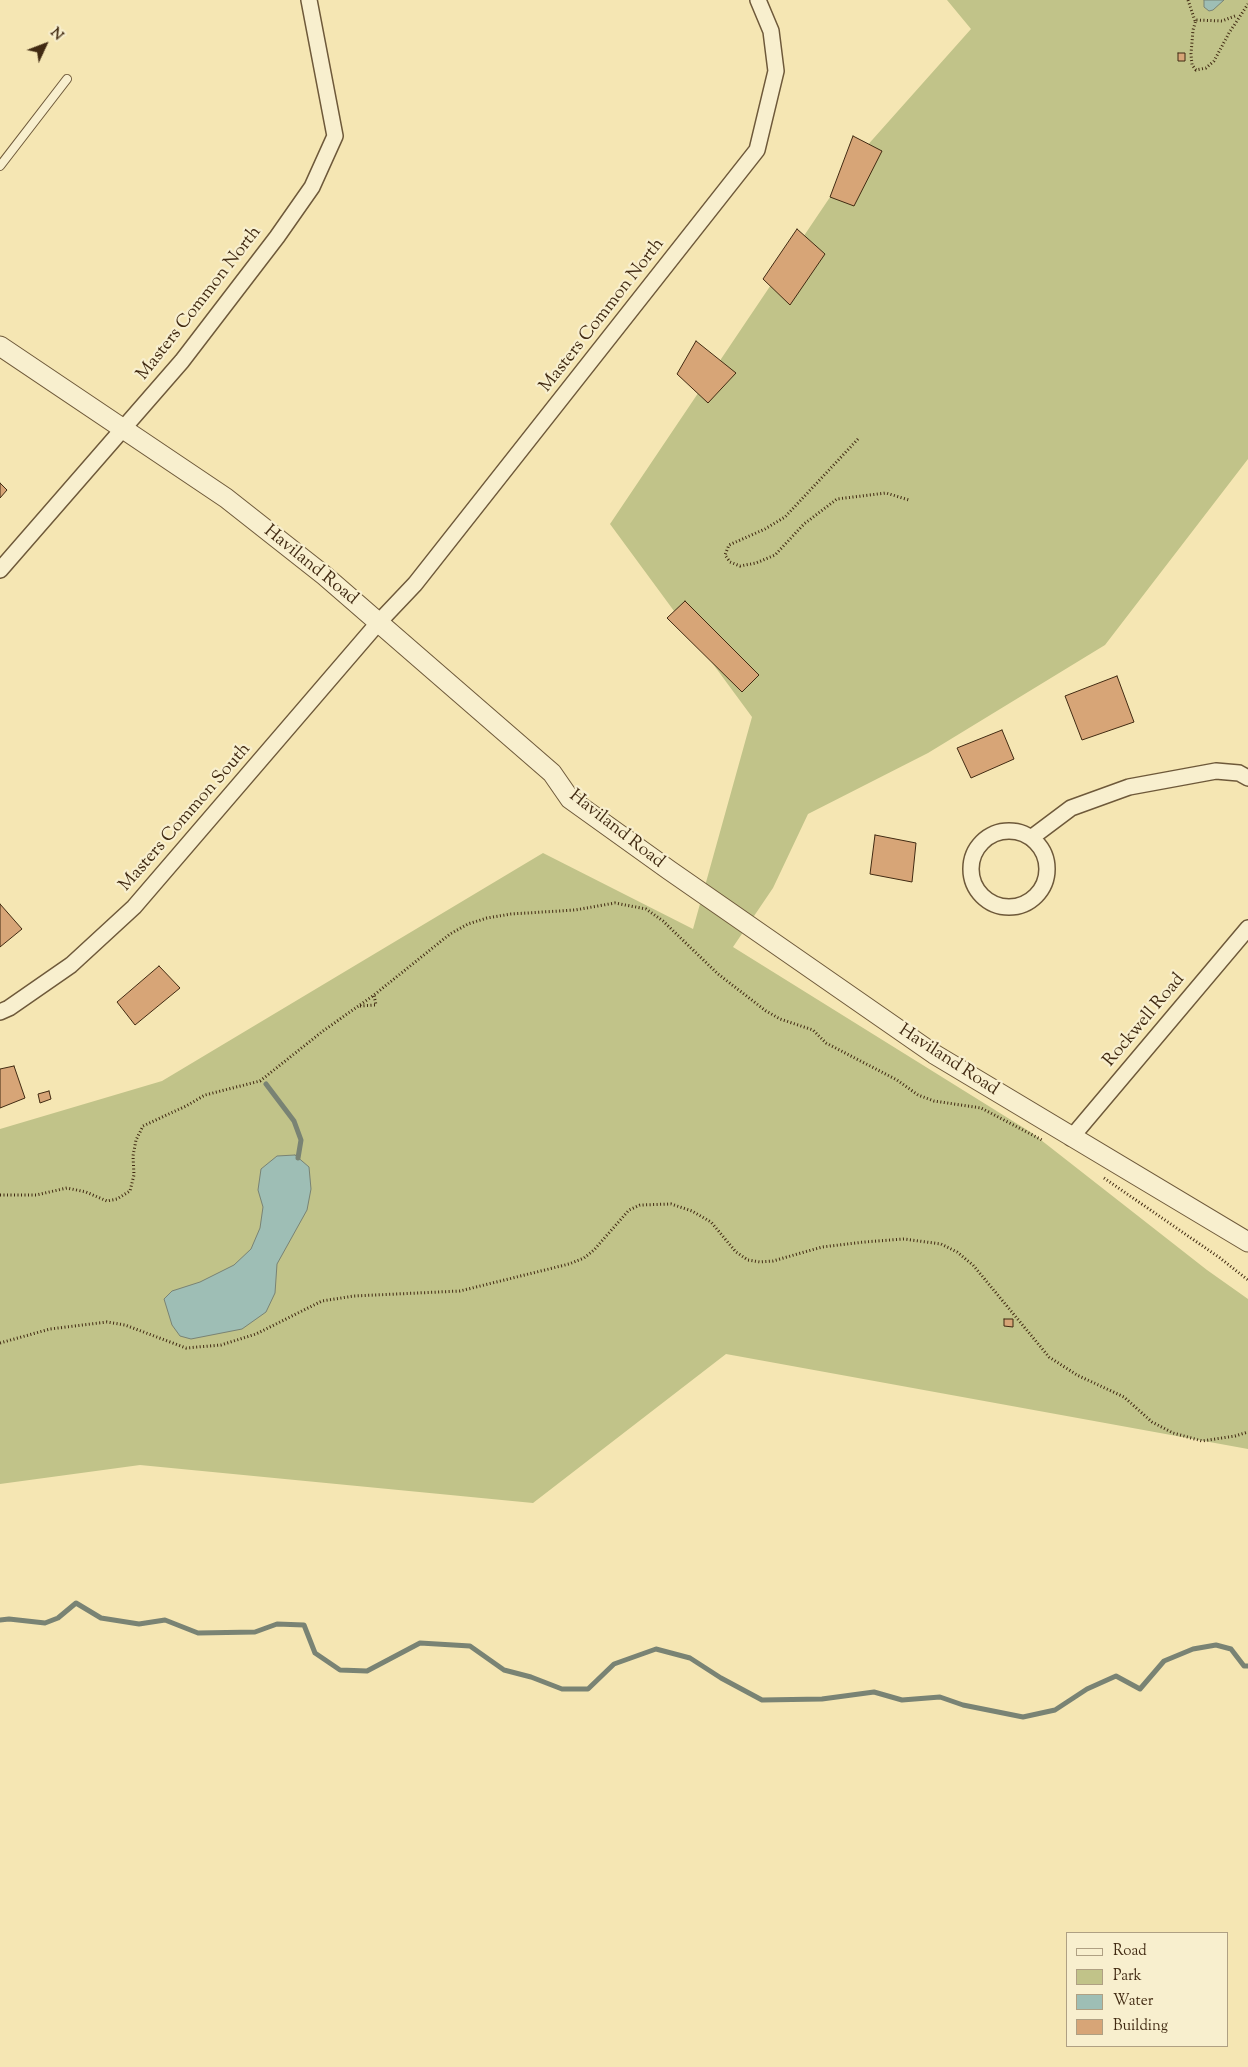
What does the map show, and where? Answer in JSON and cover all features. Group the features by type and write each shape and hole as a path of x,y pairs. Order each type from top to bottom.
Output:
{"street":[{"name":"Masters Common North","path":"121,429 182,361 277,237 312,187 335,136 308,0"},
{"name":"Masters Common North","path":"378,623 415,584 757,150 776,71 771,31 758,0"},
{"name":"Haviland Road","path":"0,346 226,498 325,576 552,773 570,799 934,1054 1071,1138 1248,1242"},
{"path":"0,570 121,429"},
{"name":"Masters Common South","path":"0,1012 9,1008 72,965 134,907 378,623"},
{"path":"1031,838 1071,808 1129,787 1216,771 1239,774 1248,778"},
{"path":"1007,831 1020,833 1031,838 1042,853 1047,871 1044,883 1037,894 1028,902 1016,906 1003,907 981,895 974,884 971,873 972,860 976,849 995,834 1007,831"},
{"name":"Rockwell Road","path":"1071,1138 1248,928"}],"lane":[{"path":"0,166 67,79"}],"path":[{"path":"1188,0 1195,21"},
{"path":"1235,16 1222,21 1196,20 1193,30 1191,54 1192,65 1196,70 1206,68 1214,61 1248,4"},
{"path":"858,440 785,517 765,529 730,545 724,555 730,562 740,566 756,563 775,556 804,524 837,499 886,492 909,500"},
{"path":"0,1195 36,1196 66,1188 86,1192 107,1201 117,1199 130,1191 134,1175 133,1156 136,1140 143,1126 205,1095 260,1081 323,1031 360,1006 450,934 468,924 487,918 511,914 575,910 615,903 646,909 663,921 718,974 766,1011 780,1019 813,1030 826,1043 897,1080 918,1095 934,1101 982,1108 1048,1143"},
{"path":"360,1006 376,1005 374,995"},
{"path":"1102,1176 1220,1258 1248,1280"},
{"path":"0,1343 50,1329 107,1322 125,1325 186,1348 221,1345 256,1334 322,1301 354,1296 460,1291 569,1264 584,1258 594,1250 629,1210 640,1205 672,1204 692,1211 711,1222 736,1252 748,1260 773,1261 822,1248 864,1242 904,1239 941,1244 957,1252 973,1265 1049,1357 1077,1375 1124,1397 1152,1422 1181,1436 1202,1441 1248,1432"}],"green space":[{"path":"947,0 1248,0 1248,459 1105,645 928,753 808,814 773,888 733,947 1032,1133 1207,1270 1248,1299 1248,1449 726,1354 533,1503 140,1465 0,1484 0,1129 162,1081 543,853 693,929 752,717 610,524 857,157 971,29"}],"water":[{"path":"1204,0 1224,0 1213,10 1209,11 1204,7"},
{"path":"295,1155 309,1167 311,1189 307,1210 277,1264 275,1293 266,1312 242,1329 191,1339 180,1336 172,1325 164,1299 172,1291 200,1282 234,1265 251,1249 260,1228 263,1207 258,1190 261,1169 277,1156"}],"building":[{"path":"1178,53 1185,53 1185,61 1178,61"},
{"path":"853,136 882,151 854,206 830,197"},
{"path":"797,229 825,254 790,305 763,279"},
{"path":"696,341 736,373 708,403 677,374"},
{"path":"0,483 7,490 0,498"},
{"path":"685,601 759,675 742,692 667,618"},
{"path":"1117,676 1134,722 1082,740 1065,696"},
{"path":"1002,730 1014,759 971,778 957,748"},
{"path":"875,835 916,843 912,882 870,874"},
{"path":"0,904 22,929 0,947"},
{"path":"159,966 180,988 135,1025 117,1002"},
{"path":"14,1066 25,1098 0,1108 0,1069"},
{"path":"49,1091 51,1099 40,1103 38,1094"},
{"path":"1004,1319 1013,1319 1013,1327 1004,1326"}],"waterway":[{"path":"266,1084 294,1121 301,1140 298,1158"},
{"path":"0,1620 9,1619 45,1623 58,1618 76,1603 101,1618 139,1624 165,1620 198,1633 255,1632 277,1624 304,1625 315,1653 340,1670 367,1671 420,1643 470,1646 504,1670 531,1677 562,1689 588,1689 614,1664 656,1649 690,1658 721,1678 762,1700 822,1699 874,1692 902,1700 940,1697 963,1705 1023,1717 1055,1710 1087,1689 1116,1676 1140,1689 1164,1661 1193,1649 1216,1645 1231,1649 1244,1666 1248,1666"}]}
